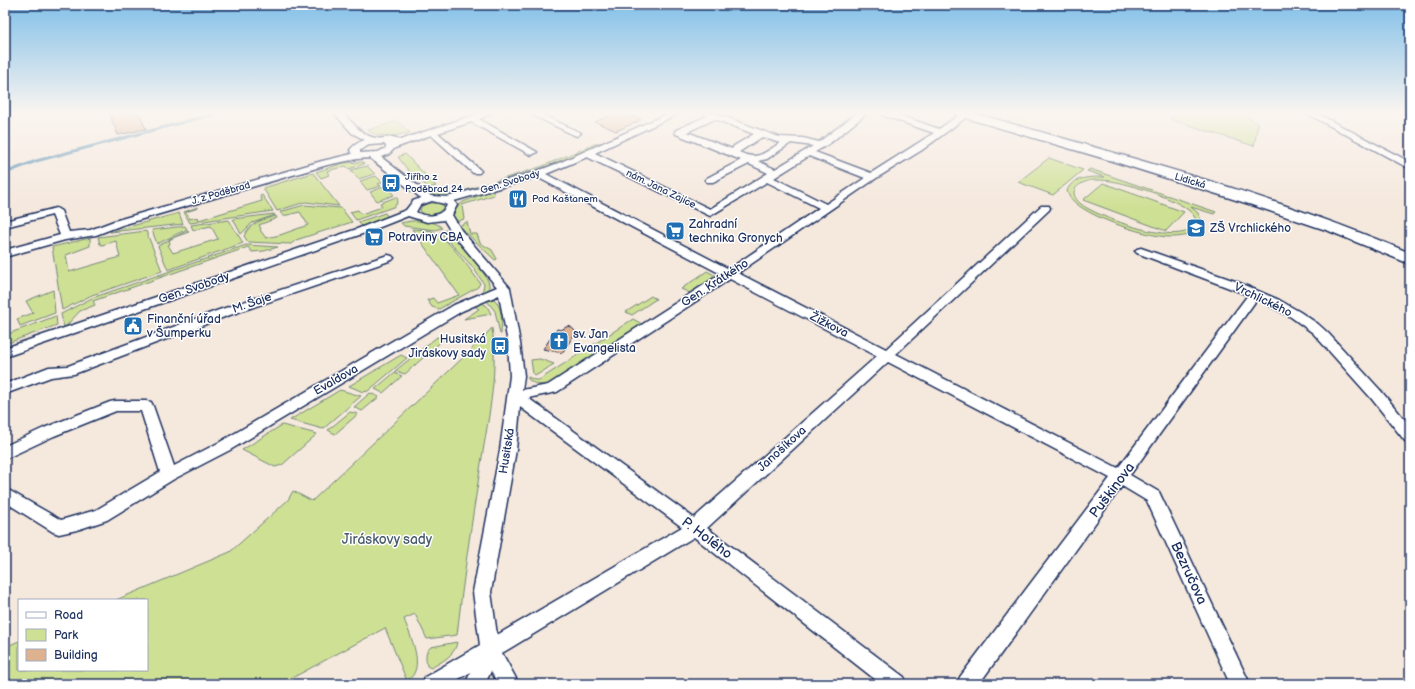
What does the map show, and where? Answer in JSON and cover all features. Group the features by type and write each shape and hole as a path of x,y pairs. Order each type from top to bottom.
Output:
{"main road":[{"name":"Lidická","path":"1072,145 1267,204 1382,246 1410,259"}],"street":[{"path":"357,145 358,150"},
{"name":"J. z Poděbrad","path":"5,254 66,237 92,233 118,223 325,163 358,150 366,145"},
{"name":"J. z Poděbrad","path":"358,150 373,156 383,154 388,151 389,145"},
{"path":"447,145 476,171"},
{"path":"520,145 532,152"},
{"name":"Gen. Svobody","path":"5,353 361,231 413,215 421,219 435,218 449,206 475,192 538,174 604,145"},
{"path":"713,145 749,160 771,176 826,208"},
{"path":"734,153 737,148 742,145"},
{"path":"710,180 749,160 764,157 782,145"},
{"name":"nám. Jana Zajíce","path":"587,153 710,213 821,145"},
{"name":"Gen. Krátkého","path":"515,396 552,389 729,274 872,177 922,145"},
{"path":"1371,145 1410,166"},
{"path":"808,153 872,177"},
{"path":"383,154 400,176 417,203"},
{"path":"373,156 429,199"},
{"name":"Žižkova","path":"538,174 1121,477"},
{"path":"413,215 413,206 429,199 436,198 449,206"},
{"name":"Husitská","path":"449,206 456,231"},
{"name":"Janošíkova","path":"432,684 490,651 695,528 887,355 1045,208"},
{"path":"5,224 56,211 66,237"},
{"name":"Husitská","path":"435,218 456,231 504,288 514,343 517,376 515,396 508,450 482,592 490,651"},
{"name":"Vrchlického","path":"1141,251 1255,294 1282,306 1314,328 1351,366 1410,437"},
{"name":"M. Šaje","path":"5,389 49,372 70,371 223,313 388,258"},
{"name":"Evaldova","path":"5,494 59,527 101,515 169,475 225,446 458,308 504,288"},
{"name":"Puškinova","path":"967,684 1255,294"},
{"name":"P. Holého","path":"515,396 695,528 897,684"},
{"path":"5,453 49,432 115,406 146,406 169,475"},
{"name":"Bezručova","path":"1121,477 1153,497 1240,684"},
{"path":"475,684 490,651"},
{"path":"490,651 509,684"}],"green space":[{"path":"592,145 599,145 545,167 493,183 540,167"},
{"path":"405,154 436,186 429,188 410,173 398,157"},
{"path":"1049,158 1083,170 1053,195 1018,182"},
{"path":"363,162 364,164 349,169 346,166 327,171 329,175 321,178 316,172 344,163"},
{"path":"367,166 375,174 358,179 351,170"},
{"path":"1090,169 1216,212 1214,214 1191,207 1198,213 1202,222 1199,230 1185,236 1159,236 1129,229 1096,216 1072,200 1067,191 1073,182 1083,178 1105,177 1087,171","holes":["1092,180 1110,181 1149,191 1177,203 1188,210 1194,217 1195,224 1188,231 1175,234 1139,228 1103,216 1081,204 1074,195 1074,191 1078,185"]},
{"path":"313,173 339,206 305,202 277,211 263,188"},
{"path":"376,176 382,182 378,184 381,186 367,190 360,181"},
{"path":"487,183 488,185 457,196 440,197 433,196 426,192 437,190 442,191 447,195 452,195"},
{"path":"1103,183 1184,212 1166,231 1083,200"},
{"path":"386,186 394,195 377,201 370,192"},
{"path":"493,190 494,195 462,205 464,219 456,222 452,215 458,206 463,202"},
{"path":"262,195 273,211 190,223 184,212 198,207 186,212 190,219 198,217 199,220 262,201 260,196"},
{"path":"396,197 398,200 396,205 393,207 356,220 350,212 358,210 361,214 382,207 380,203"},
{"path":"439,203 444,206 438,212 432,214 424,214 421,212 420,209 423,205"},
{"path":"304,205 341,208 352,222 296,240 291,244 248,242 244,236 253,225 262,220 276,216 277,218 259,225 260,230 266,238 280,235 308,225 300,212 283,216 280,212"},
{"path":"179,213 183,224 110,232"},
{"path":"385,213 389,218 362,226 358,222"},
{"path":"275,215 252,223 241,234 233,219"},
{"path":"229,220 243,243 168,270 158,246 169,240 170,244 168,245 173,253 218,239 211,226 193,230 191,225"},
{"path":"411,221 432,222 442,228 435,230 404,226 401,223"},
{"path":"467,222 470,234 477,234 480,243 492,250 497,259 495,260 459,226"},
{"path":"185,226 187,229 157,244 152,230"},
{"path":"412,229 434,232 446,241 471,270 480,283 478,287 439,309 432,307 427,300 433,298 437,303 459,295"},
{"path":"188,230 189,232 175,237"},
{"path":"446,230 472,258 485,275 489,287 482,294 484,284 472,266 440,232"},
{"path":"146,231 162,271 92,295 62,310 52,247 90,238 90,246 66,255 69,272 120,257 116,241 102,245 100,244 98,237"},
{"path":"246,245 278,247 264,251 252,252 248,247 93,301 95,305 80,311 64,328 61,314 92,298"},
{"path":"707,271 716,276 690,293 681,289"},
{"path":"53,290 55,313 20,326 17,319 33,313 26,301"},
{"path":"651,296 656,299 632,315 626,312"},
{"path":"494,299 499,307 502,320 501,334 495,311 487,301"},
{"path":"480,302 487,306 491,314 464,319 479,309 472,306"},
{"path":"56,316 57,325 5,344 5,335"},
{"path":"633,319 642,324 553,383 540,385 528,379 528,377 539,380"},
{"name":"Jiráskovy sady","path":"492,328 494,346 493,382 470,532 457,635 427,639 415,614 404,619 413,643 416,660 416,668 413,675 407,681 385,628 281,684 5,684 5,647 18,641 18,671 148,671 148,599 118,599 230,552 288,500 293,491 312,501 470,351"},
{"path":"437,337 444,339 426,355 418,352"},
{"path":"416,354 424,357 405,374 395,371"},
{"path":"401,355 407,358 368,391 363,392 349,386"},
{"path":"540,359 554,364 537,375 533,374 531,360"},
{"path":"394,373 402,376 383,393 375,389"},
{"path":"340,390 361,396 323,429 290,420"},
{"path":"370,393 379,397 362,411 354,407"},
{"path":"350,412 358,414 335,434 328,430"},
{"path":"282,425 317,434 282,465 275,467 242,450"},
{"path":"457,642 451,655 431,668 427,666 426,653 431,647"}],"building":[{"name":"sv. Jan Evangelista","path":"568,326 576,332 562,353 543,349 557,329 561,330"}],"waterway":[{"path":"5,173 36,161 96,145"}],"place":[{"name":"Jiřího z Poděbrad 24","path":"391,183"},
{"name":"Pod Kaštanem","path":"518,199"},
{"name":"ZŠ Vrchlického","path":"1196,228"},
{"name":"Zahradní technika Gronych","path":"675,231"},
{"name":"Potraviny CBA","path":"374,237"},
{"name":"Finanční úřad v Šumperku","path":"133,326"},
{"name":"sv. Jan Evangelista","path":"559,341"},
{"name":"Husitská Jiráskovy sady","path":"500,346"}]}
